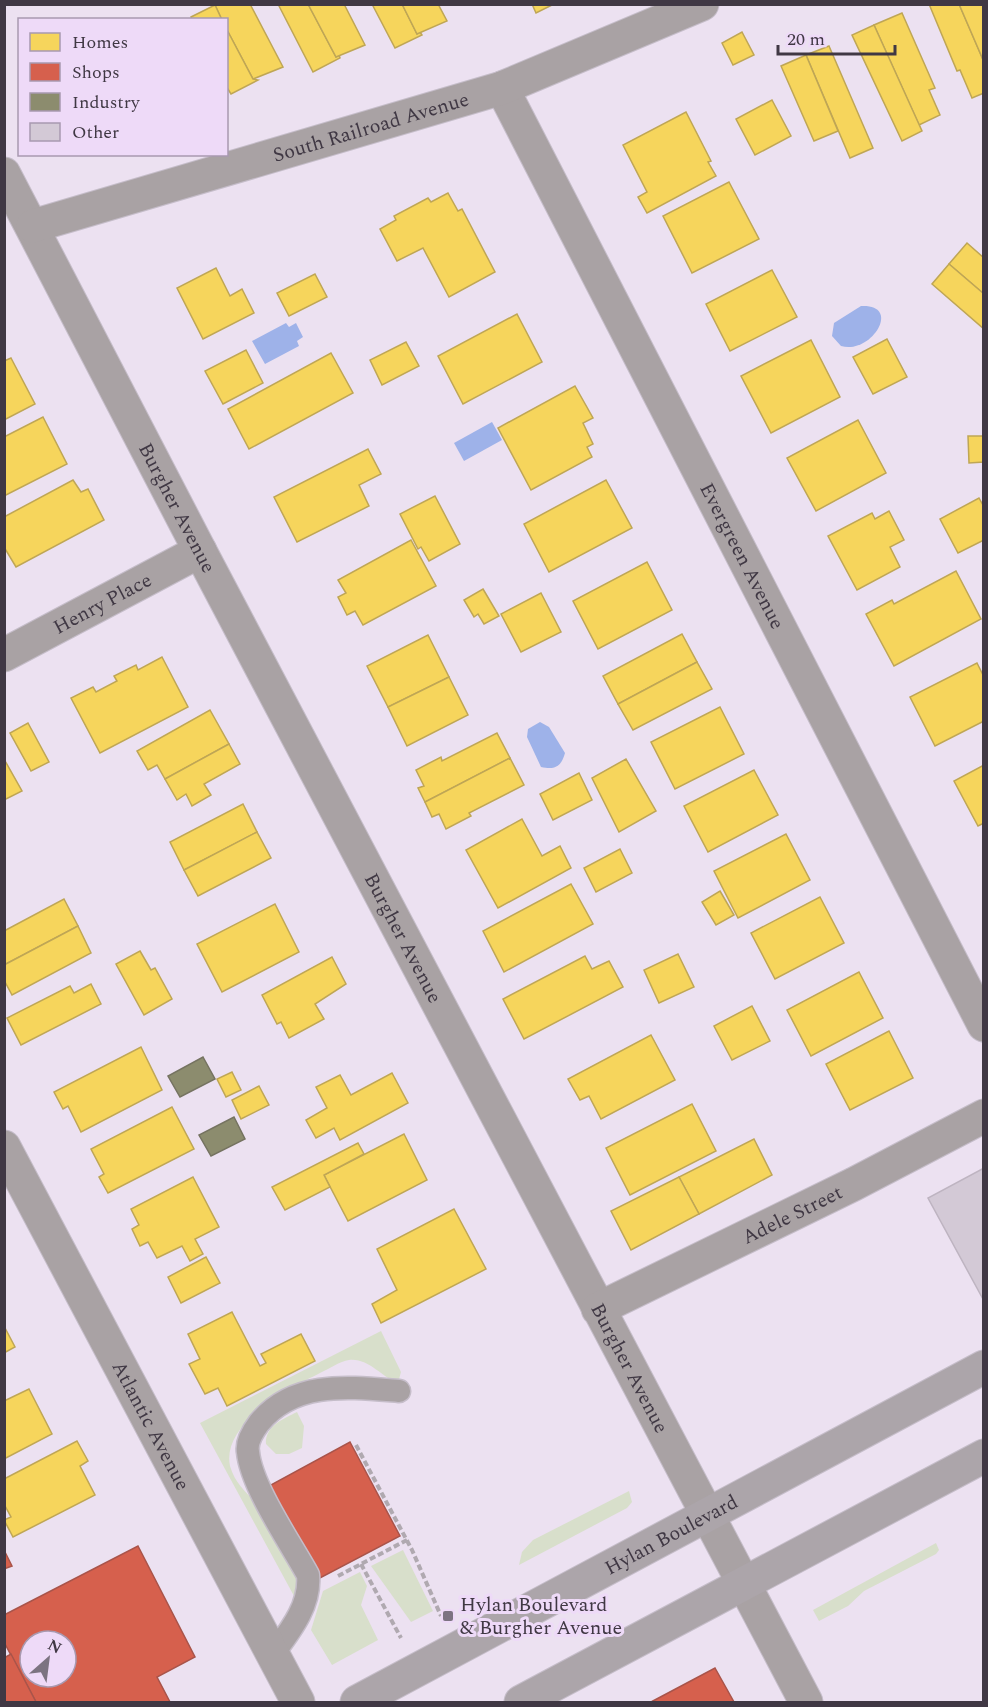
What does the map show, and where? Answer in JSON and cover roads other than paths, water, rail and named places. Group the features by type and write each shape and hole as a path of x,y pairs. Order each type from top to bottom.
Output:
{"main road":[{"name":"Hylan Boulevard","path":"357,1702 984,1366"},
{"path":"521,1702 984,1456"}],"street":[{"name":"South Railroad Avenue","path":"33,226 502,88 702,4"},
{"name":"Evergreen Avenue","path":"502,88 984,1025"},
{"name":"Burgher Avenue","path":"4,174 806,1702"},
{"name":"Henry Place","path":"4,655 200,551"},
{"name":"Adele Street","path":"598,1309 854,1184 984,1116"},
{"name":"Atlantic Avenue","path":"4,1148 298,1702"}],"lane":[{"path":"273,1654 305,1602 308,1575 252,1467 247,1452 248,1442 255,1428 272,1409 299,1394 327,1388 399,1391"}],"water":[{"path":"861,306 873,308 880,313 881,320 878,329 863,343 852,347 841,346 832,336 834,323"},
{"path":"286,323 289,327 296,323 303,337 297,341 299,346 265,364 252,341"},
{"path":"492,422 502,440 464,461 454,443"},
{"path":"540,722 549,727 565,753 562,762 554,768 541,767 527,737 528,729"}],"place":[{"name":"Hylan Boulevard & Burgher Avenue","path":"448,1616"}]}
